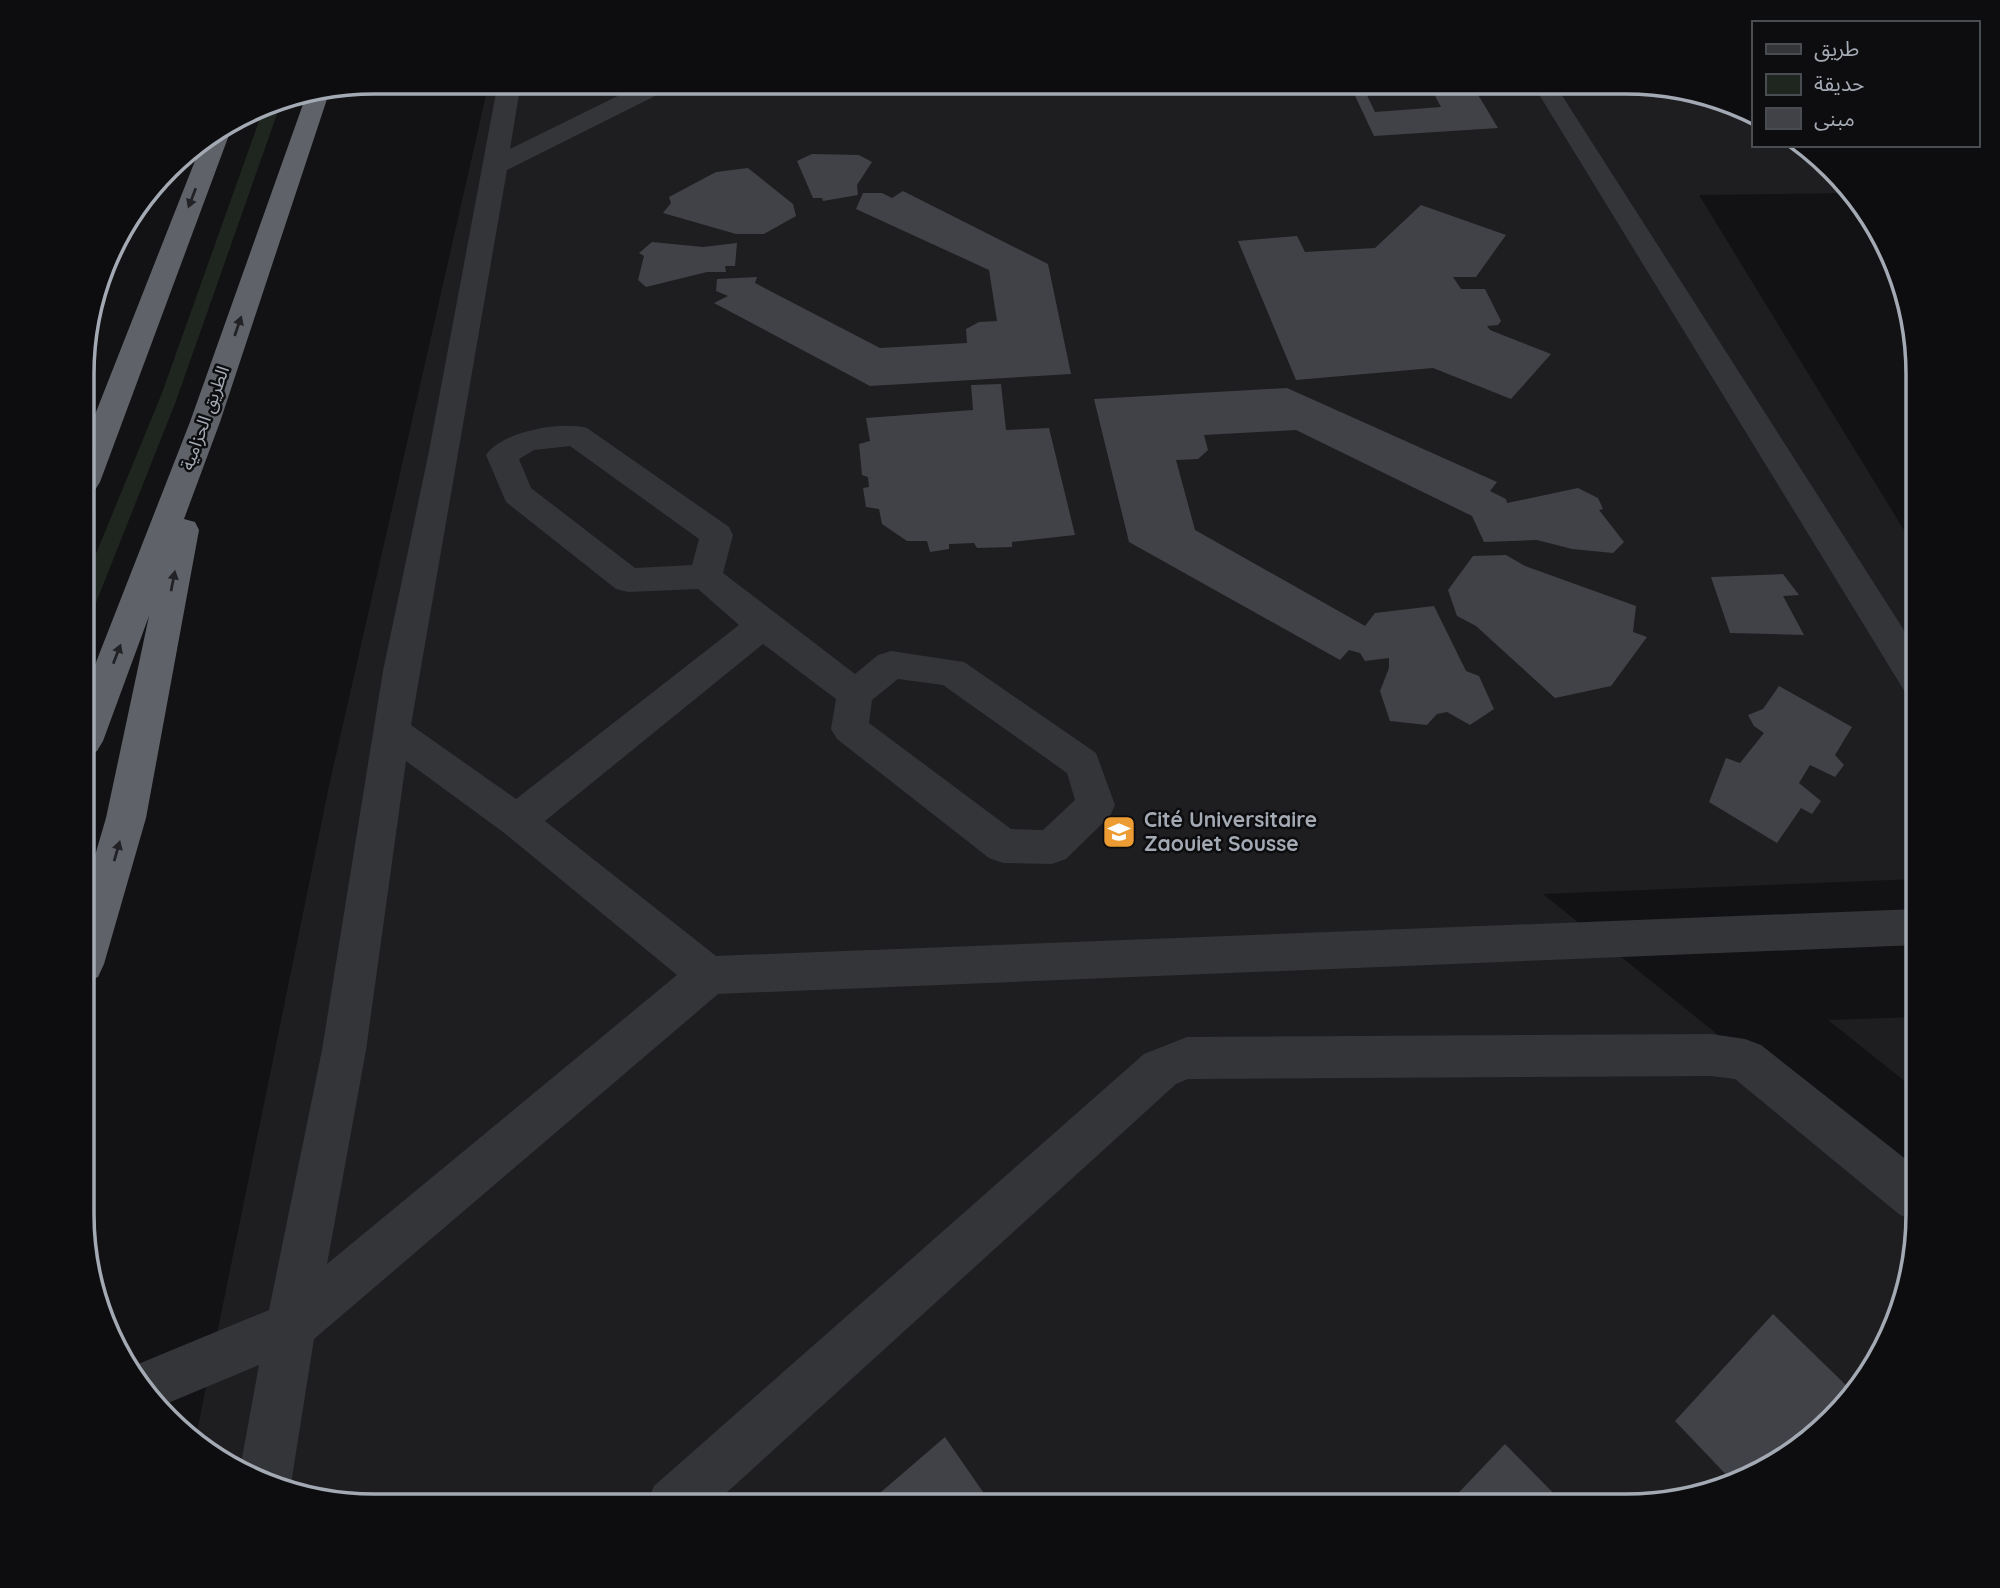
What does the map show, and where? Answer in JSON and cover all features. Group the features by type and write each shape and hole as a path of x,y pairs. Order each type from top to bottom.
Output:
{"highway":[{"name":"الطريق الحزامية","path":"94,715 205,422 316,101"},
{"path":"94,457 213,146"},
{"path":"94,927 126,818 205,422"},
{"path":"94,449 102,434"}],"street":[{"path":"266,1472 344,1050 391,730 508,94"},
{"path":"494,167 641,94"},
{"path":"1550,94 1906,664"},
{"path":"705,577 716,535 576,435 527,441 502,455 517,494 628,580 705,577 762,625 855,694"},
{"path":"517,821 762,625"},
{"path":"891,665 951,672 1083,764 1097,805 1052,848 1003,846 850,730 855,694 891,665"},
{"path":"391,730 517,821 709,975"},
{"path":"152,1384 291,1326 709,975 1906,927"},
{"path":"685,1494 1160,1069 1187,1058 1711,1055 1745,1060 1906,1189"}],"shaded area":[{"name":"Cité Universitaire Zaouiet Sousse","path":"486,94 1626,94 1680,100 1716,109 1752,125 1752,147 1788,147 1824,176 1839,193 1699,195 1906,533 1906,879 1543,894 1906,1186 1903,1250 1891,1304 1868,1354 1848,1384 1824,1412 1796,1436 1766,1456 1716,1479 1644,1493 374,1494 320,1488 284,1479 234,1456 197,1430 329,786"},
{"path":"1906,1017 1906,1082 1828,1020"}],"green space":[{"path":"278,112 176,401 94,608 94,559 162,393 260,119"}],"building":[{"path":"1354,94 1366,94 1375,112 1441,107 1434,94 1478,94 1498,128 1374,136"},
{"path":"812,154 859,155 872,162 857,185 858,195 823,201 822,198 813,198 797,161"},
{"path":"748,168 793,204 796,216 764,234 736,234 663,213 671,203 669,197 716,172"},
{"path":"903,191 1048,264 1071,374 870,386 714,303 728,296 716,291 717,279 757,277 755,283 880,348 967,343 966,329 979,322 997,321 989,270 856,209 863,193 882,193 892,198"},
{"path":"1421,205 1506,235 1476,277 1453,277 1461,289 1485,289 1501,321 1498,325 1487,326 1490,330 1551,354 1511,399 1433,368 1296,380 1238,241 1297,236 1305,252 1375,248"},
{"path":"652,242 703,247 737,243 735,266 725,266 726,272 707,272 646,287 638,280 644,256 639,253"},
{"path":"1001,384 1006,430 1049,428 1075,535 1012,542 1012,547 977,548 974,543 949,544 949,549 930,552 927,541 907,541 882,524 879,509 866,507 863,488 869,487 868,477 862,475 859,444 870,441 866,418 973,410 971,385"},
{"path":"1287,388 1497,482 1490,491 1506,499 1507,503 1578,488 1598,498 1603,509 1599,510 1624,542 1613,553 1572,549 1537,540 1484,542 1472,516 1296,430 1204,435 1208,450 1198,459 1176,460 1195,530 1365,626 1375,613 1434,606 1466,671 1479,676 1494,709 1470,725 1447,712 1437,714 1427,725 1390,721 1380,691 1389,668 1389,658 1365,661 1360,653 1349,650 1340,660 1129,542 1094,399"},
{"path":"1506,555 1525,566 1636,606 1633,632 1647,637 1611,686 1555,698 1476,626 1457,616 1448,590 1473,556"},
{"path":"1783,574 1799,595 1783,596 1804,635 1730,633 1711,577"},
{"path":"1779,686 1852,727 1835,755 1844,765 1835,777 1810,765 1799,783 1821,801 1812,814 1801,808 1777,843 1709,802 1726,758 1740,763 1764,733 1754,726 1748,715 1763,709"},
{"path":"1773,1314 1847,1386 1824,1412 1796,1436 1766,1456 1726,1475 1675,1421"},
{"path":"945,1437 984,1494 879,1494"},
{"path":"1505,1444 1554,1494 1457,1494"}],"place":[{"name":"Cité Universitaire Zaouiet Sousse","path":"1119,832"}]}
